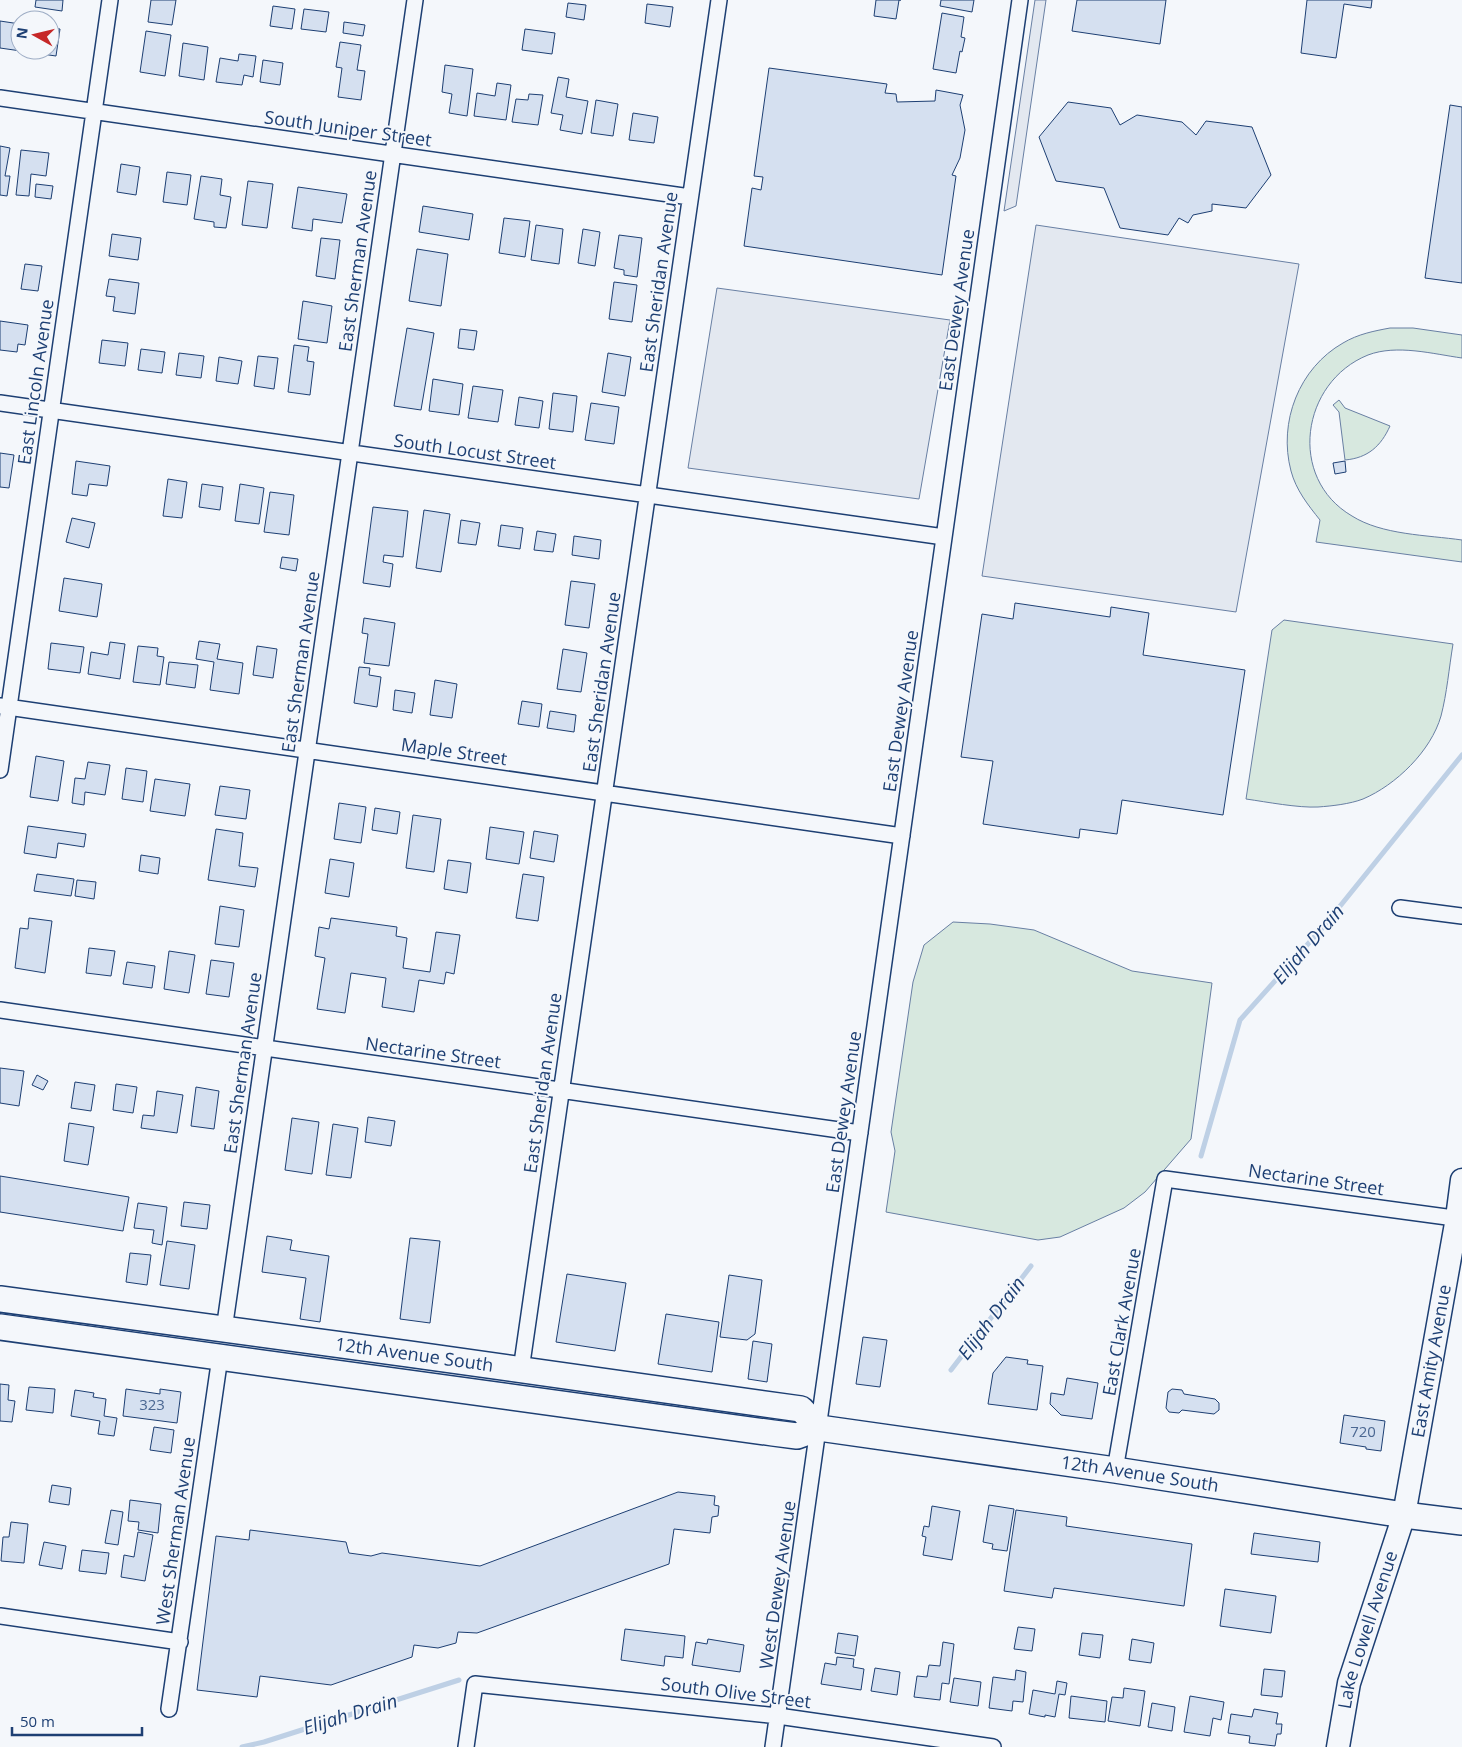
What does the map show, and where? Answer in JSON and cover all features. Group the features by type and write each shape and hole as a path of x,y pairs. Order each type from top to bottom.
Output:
{"main road":[{"name":"East Amity Avenue","path":"1404,1515 1460,1218 1462,1180"},
{"name":"12th Avenue South","path":"0,1299 801,1409 819,1428"},
{"name":"12th Avenue South","path":"0,1327 797,1436 819,1428 1462,1522"},
{"path":"92,1340 124,1330 205,1341 216,1338 224,1330"},
{"path":"318,1370 358,1363 490,1381 502,1378 514,1370"},
{"path":"521,1398 529,1392 544,1388 618,1397 630,1393 635,1387"},
{"name":"Lake Lowell Avenue","path":"1338,1747 1350,1683 1404,1515"}],"street":[{"name":"East Lincoln Avenue","path":"0,770 4,707 51,410 110,0"},
{"name":"East Sherman Avenue","path":"224,1330 414,0"},
{"name":"East Sheridan Avenue","path":"514,1370 561,1090 719,0"},
{"name":"East Dewey Avenue","path":"819,1428 1020,0"},
{"name":"South Juniper Street","path":"0,98 690,198"},
{"name":"South Locust Street","path":"0,402 944,537"},
{"name":"Maple Street","path":"4,707 902,836"},
{"path":"1400,908 1462,916"},
{"name":"Nectarine Street","path":"0,1010 860,1132"},
{"name":"Nectarine Street","path":"1165,1179 1460,1218"},
{"name":"East Clark Avenue","path":"1115,1470 1165,1179"},
{"name":"West Sherman Avenue","path":"169,1709 220,1357"},
{"name":"West Dewey Avenue","path":"773,1747 819,1428"},
{"path":"0,1616 180,1642"},
{"name":"South Olive Street","path":"466,1747 475,1684 778,1716 993,1747"}],"shaded area":[{"path":"1035,0 1046,0 1016,206 1004,211"},
{"path":"1036,225 1299,264 1236,612 982,576"},
{"path":"717,288 950,320 919,499 688,468"},
{"path":"1390,328 1413,328 1462,335 1462,358 1415,351 1391,350 1368,355 1345,368 1328,386 1316,408 1310,431 1311,455 1318,479 1331,499 1352,516 1364,522 1391,531 1462,540 1462,562 1316,542 1320,520 1299,491 1293,478 1287,434 1290,416 1304,382 1314,367 1343,343 1360,335"},
{"path":"1339,400 1345,408 1390,426 1378,445 1367,454 1345,460 1339,412 1333,405"},
{"path":"1284,620 1453,644 1441,716 1429,742 1421,754 1400,776 1363,799 1323,807 1310,807 1246,799 1272,630"},
{"path":"953,922 990,924 1034,930 1132,971 1212,983 1191,1139 1145,1192 1124,1208 1060,1237 1038,1240 886,1212 895,1151 891,1132 913,982 924,945"}],"building":[{"path":"36,0 63,0 62,11 35,7"},
{"path":"151,0 176,0 172,25 148,22"},
{"path":"876,0 899,0 896,19 874,16"},
{"path":"941,0 974,0 972,12 940,6"},
{"path":"1077,0 1166,0 1160,44 1072,31"},
{"path":"1307,0 1372,0 1371,8 1344,4 1336,58 1301,53"},
{"path":"568,3 586,5 584,20 566,17"},
{"path":"647,4 673,7 670,27 645,23"},
{"path":"273,6 295,9 292,29 270,26"},
{"path":"304,9 329,12 326,32 301,29"},
{"path":"942,13 964,17 961,37 965,38 962,52 960,51 956,73 933,69"},
{"path":"0,21 10,22 10,49 0,48"},
{"path":"344,22 365,25 363,36 343,33"},
{"path":"525,29 555,33 552,54 522,50"},
{"path":"146,31 171,35 165,76 140,72"},
{"path":"340,42 361,45 357,70 365,71 361,100 338,97 342,68 336,67"},
{"path":"183,43 208,47 204,80 179,76"},
{"path":"239,54 256,56 253,77 244,75 242,85 216,82 220,58 238,61"},
{"path":"263,60 283,63 280,85 260,82"},
{"path":"445,65 473,69 467,116 449,113 452,94 442,92"},
{"path":"769,68 887,84 885,93 896,94 897,102 935,101 936,90 963,95 960,105 965,130 960,158 952,175 956,176 942,275 744,246 752,188 761,190 763,177 754,176"},
{"path":"558,77 569,79 566,97 588,101 582,134 560,130 563,115 551,113"},
{"path":"497,83 511,85 506,120 474,116 477,93 495,96"},
{"path":"529,94 543,95 538,125 512,122 516,99 528,100"},
{"path":"596,100 618,104 613,136 591,133"},
{"path":"1068,102 1111,108 1120,125 1137,115 1182,122 1196,135 1206,121 1252,127 1271,175 1246,208 1212,204 1212,211 1193,215 1188,223 1179,218 1168,235 1120,228 1104,188 1056,181 1039,137"},
{"path":"1450,105 1462,107 1462,283 1425,278"},
{"path":"633,113 658,117 654,143 629,140"},
{"path":"0,146 10,148 5,176 10,176 7,196 0,195"},
{"path":"21,150 49,153 46,176 31,174 29,196 16,195"},
{"path":"121,164 140,167 136,195 117,192"},
{"path":"167,172 191,175 187,205 163,202"},
{"path":"201,176 222,179 220,195 231,197 226,228 214,227 214,222 194,219"},
{"path":"248,181 273,184 267,228 242,225"},
{"path":"36,184 53,186 51,199 35,197"},
{"path":"298,187 347,194 342,223 313,219 312,231 292,228"},
{"path":"423,206 473,214 469,240 419,232"},
{"path":"504,218 530,221 525,257 499,253"},
{"path":"536,225 563,229 559,264 531,260"},
{"path":"583,229 600,232 595,266 578,263"},
{"path":"112,234 141,238 138,260 109,256"},
{"path":"619,235 642,238 637,277 624,275 624,270 614,268"},
{"path":"321,238 340,240 335,279 316,276"},
{"path":"417,249 448,254 441,306 409,301"},
{"path":"25,264 42,266 38,291 21,289"},
{"path":"109,279 139,283 135,314 113,311 115,297 106,296"},
{"path":"614,282 637,285 632,322 609,319"},
{"path":"303,301 332,306 327,343 298,339"},
{"path":"0,321 28,325 25,345 18,344 17,352 0,350"},
{"path":"407,328 434,333 421,410 394,406"},
{"path":"460,329 477,331 474,350 458,348"},
{"path":"102,340 128,343 125,366 99,363"},
{"path":"294,345 309,347 307,361 314,362 310,395 288,392"},
{"path":"141,349 165,352 162,373 138,370"},
{"path":"179,353 204,356 201,378 176,375"},
{"path":"608,353 631,357 625,396 602,392"},
{"path":"258,356 278,358 274,389 254,386"},
{"path":"219,357 242,361 238,384 216,381"},
{"path":"433,379 463,384 459,415 429,411"},
{"path":"473,386 503,390 498,422 468,418"},
{"path":"553,393 577,396 573,432 549,429"},
{"path":"519,397 543,401 539,428 515,425"},
{"path":"591,403 619,407 614,444 585,440"},
{"path":"0,453 14,455 9,488 0,487"},
{"path":"76,461 110,466 107,486 89,484 87,496 72,494"},
{"path":"1345,461 1346,472 1335,474 1333,463"},
{"path":"168,479 187,482 182,518 163,516"},
{"path":"202,484 223,487 220,510 199,507"},
{"path":"240,484 264,488 259,524 235,521"},
{"path":"270,492 294,495 289,535 264,532"},
{"path":"373,507 408,511 403,557 384,555 383,562 393,564 390,587 363,583"},
{"path":"424,510 450,514 441,572 416,568"},
{"path":"72,518 95,523 89,548 66,542"},
{"path":"461,520 480,523 476,545 458,543"},
{"path":"501,525 523,528 520,549 498,546"},
{"path":"537,531 556,534 553,552 534,550"},
{"path":"574,536 601,540 599,559 572,555"},
{"path":"282,557 298,559 296,571 280,568"},
{"path":"64,578 102,584 97,617 59,611"},
{"path":"571,581 595,584 589,628 565,625"},
{"path":"1015,603 1110,617 1111,607 1149,613 1143,655 1245,670 1223,815 1122,800 1117,834 1080,829 1079,838 983,824 993,761 961,757 982,614 1013,619"},
{"path":"364,618 395,623 389,666 364,663 368,634 362,633"},
{"path":"199,641 220,644 217,659 243,663 239,694 210,690 214,662 196,659"},
{"path":"110,642 125,644 120,679 88,674 91,652 108,655"},
{"path":"51,643 84,647 80,673 48,669"},
{"path":"138,646 158,648 157,656 164,657 160,685 133,682"},
{"path":"257,646 277,649 273,678 253,675"},
{"path":"563,649 587,653 581,692 557,689"},
{"path":"169,662 198,665 195,688 166,684"},
{"path":"359,667 370,668 369,675 381,677 377,707 354,703"},
{"path":"435,680 457,684 452,718 430,715"},
{"path":"395,690 415,693 412,713 393,710"},
{"path":"522,701 542,704 539,727 518,724"},
{"path":"550,711 576,715 574,732 547,728"},
{"path":"36,756 64,761 58,801 30,797"},
{"path":"88,762 110,765 105,795 85,792 84,805 72,803 75,778 85,779"},
{"path":"126,768 147,771 143,802 122,799"},
{"path":"155,779 190,784 185,816 150,811"},
{"path":"220,786 250,790 246,819 215,815"},
{"path":"339,803 366,807 361,843 334,839"},
{"path":"375,808 400,812 397,834 372,830"},
{"path":"413,815 441,819 434,872 406,868"},
{"path":"28,826 86,834 84,847 58,843 56,858 24,853"},
{"path":"490,827 524,832 519,864 486,859"},
{"path":"216,829 243,833 239,866 258,868 255,887 208,880"},
{"path":"534,831 558,835 554,862 530,858"},
{"path":"141,855 160,858 158,874 139,871"},
{"path":"330,859 354,863 349,897 325,893"},
{"path":"448,860 471,863 467,893 444,889"},
{"path":"37,874 74,879 71,896 34,891"},
{"path":"523,874 544,877 538,921 516,918"},
{"path":"77,880 96,882 94,899 75,896"},
{"path":"220,906 244,910 239,947 215,944"},
{"path":"29,918 52,921 45,973 15,968 20,928 28,929"},
{"path":"331,918 397,927 396,936 407,938 403,968 430,972 436,932 460,935 454,974 446,972 444,984 419,980 414,1012 382,1007 386,978 351,973 345,1013 317,1009 325,958 315,956 319,927 329,929"},
{"path":"89,948 115,951 111,976 86,973"},
{"path":"169,951 195,955 189,993 164,989"},
{"path":"211,960 234,963 229,997 206,994"},
{"path":"127,962 155,966 152,988 123,984"},
{"path":"0,1068 24,1071 19,1106 0,1103"},
{"path":"37,1075 48,1081 43,1090 32,1085"},
{"path":"75,1082 95,1085 91,1111 71,1108"},
{"path":"116,1084 137,1087 133,1113 113,1110"},
{"path":"196,1087 219,1091 214,1129 191,1126"},
{"path":"157,1091 183,1095 177,1133 141,1128 143,1115 154,1116"},
{"path":"368,1117 395,1121 391,1146 365,1142"},
{"path":"292,1118 319,1122 312,1174 285,1170"},
{"path":"69,1123 94,1127 88,1165 64,1161"},
{"path":"333,1124 358,1128 351,1178 326,1175"},
{"path":"0,1176 129,1197 123,1231 0,1212"},
{"path":"184,1202 210,1205 207,1229 181,1226"},
{"path":"138,1203 167,1207 162,1245 152,1243 154,1230 134,1228"},
{"path":"267,1236 292,1240 290,1250 329,1256 320,1322 300,1319 306,1278 262,1272"},
{"path":"410,1238 440,1241 430,1323 400,1319"},
{"path":"167,1241 195,1245 189,1289 160,1285"},
{"path":"130,1253 151,1255 147,1285 126,1282"},
{"path":"567,1274 626,1283 615,1351 556,1342"},
{"path":"729,1275 762,1280 755,1334 747,1340 720,1337"},
{"path":"666,1314 719,1322 712,1372 658,1364"},
{"path":"863,1337 887,1340 880,1387 856,1384"},
{"path":"753,1341 772,1344 767,1382 748,1379"},
{"path":"1006,1357 1028,1360 1027,1364 1043,1366 1037,1410 988,1404 993,1373"},
{"path":"1067,1378 1098,1383 1092,1419 1061,1415 1050,1404 1051,1393 1064,1395"},
{"path":"0,1384 9,1385 8,1400 15,1401 12,1422 0,1421"},
{"path":"29,1387 55,1389 53,1413 26,1410"},
{"path":"126,1389 160,1394 160,1389 181,1392 177,1423 123,1416"},
{"path":"1172,1389 1182,1390 1184,1394 1215,1399 1219,1403 1219,1410 1214,1414 1182,1410 1179,1413 1169,1412 1166,1408 1168,1392"},
{"path":"75,1390 94,1393 93,1397 106,1399 104,1416 117,1418 114,1436 98,1434 100,1421 71,1416"},
{"path":"1344,1415 1385,1421 1381,1451 1340,1443"},
{"path":"154,1427 174,1430 171,1453 150,1450"},
{"path":"52,1485 71,1488 69,1505 49,1502"},
{"path":"678,1492 715,1496 714,1505 719,1506 718,1516 712,1517 710,1533 674,1529 669,1564 477,1633 458,1632 456,1643 438,1648 414,1645 412,1657 331,1685 260,1676 257,1697 197,1690 216,1536 249,1540 250,1530 346,1542 349,1553 371,1556 382,1553 480,1566"},
{"path":"130,1500 161,1504 158,1533 138,1530 139,1522 128,1521"},
{"path":"989,1505 1014,1509 1007,1551 992,1549 993,1544 983,1542"},
{"path":"932,1506 960,1511 952,1560 923,1555 926,1537 922,1536 924,1526 929,1527"},
{"path":"111,1510 123,1512 118,1545 105,1543"},
{"path":"1016,1510 1067,1517 1066,1526 1192,1544 1184,1606 1054,1588 1052,1598 1004,1591"},
{"path":"11,1522 28,1524 24,1563 1,1561 3,1537 9,1537"},
{"path":"138,1532 153,1535 145,1581 121,1577 124,1555 134,1557"},
{"path":"1254,1533 1320,1542 1318,1562 1251,1554"},
{"path":"44,1542 66,1546 62,1569 39,1565"},
{"path":"82,1550 109,1553 106,1574 79,1571"},
{"path":"1225,1589 1276,1596 1271,1633 1220,1626"},
{"path":"1018,1627 1035,1629 1032,1651 1014,1649"},
{"path":"625,1629 685,1636 683,1658 665,1656 664,1666 621,1660"},
{"path":"838,1633 858,1636 855,1656 835,1653"},
{"path":"1082,1633 1103,1635 1100,1658 1079,1655"},
{"path":"708,1639 744,1645 740,1672 692,1665 696,1642 707,1644"},
{"path":"1132,1639 1154,1643 1151,1663 1129,1660"},
{"path":"943,1642 954,1644 949,1684 942,1683 940,1700 914,1697 917,1676 927,1677 929,1665 940,1666"},
{"path":"837,1657 854,1659 853,1667 864,1669 861,1690 821,1684 825,1663 836,1665"},
{"path":"875,1668 900,1672 897,1695 871,1691"},
{"path":"1264,1669 1285,1671 1282,1697 1261,1695"},
{"path":"1016,1670 1026,1672 1023,1702 1013,1701 1012,1711 989,1708 993,1677 1015,1680"},
{"path":"954,1678 981,1682 978,1706 950,1702"},
{"path":"1057,1681 1067,1683 1065,1695 1059,1694 1055,1717 1029,1714 1033,1690 1055,1694"},
{"path":"1124,1688 1145,1691 1140,1726 1108,1721 1112,1697 1123,1698"},
{"path":"1071,1696 1107,1701 1105,1722 1069,1718"},
{"path":"1190,1696 1224,1702 1221,1720 1213,1718 1210,1736 1184,1732"},
{"path":"1152,1703 1175,1707 1172,1731 1148,1727"},
{"path":"1254,1709 1278,1713 1276,1724 1282,1724 1281,1734 1277,1734 1275,1746 1249,1743 1250,1736 1228,1733 1231,1714 1252,1717"}],"waterway":[{"name":"Elijah Drain","path":"1201,1156 1240,1020 1324,926 1462,755"},
{"name":"Elijah Drain","path":"951,1370 1031,1266"},
{"name":"Elijah Drain","path":"242,1747 264,1742 459,1680"}]}
